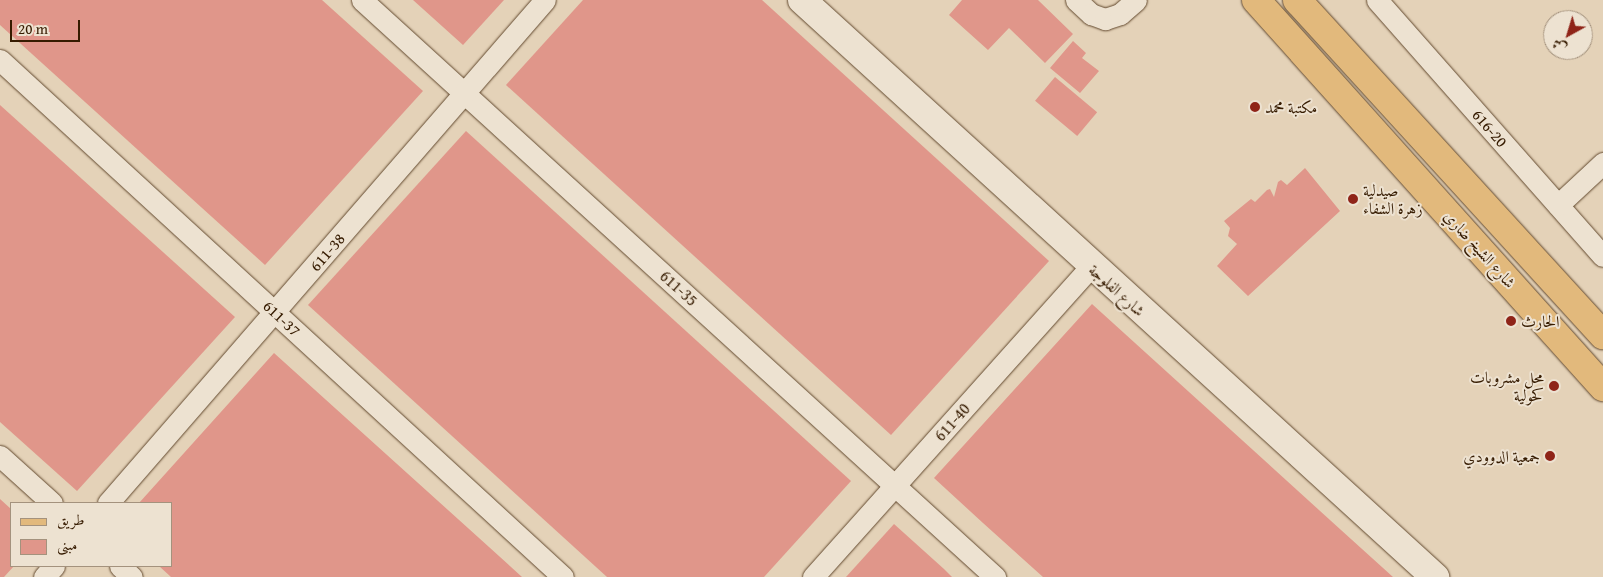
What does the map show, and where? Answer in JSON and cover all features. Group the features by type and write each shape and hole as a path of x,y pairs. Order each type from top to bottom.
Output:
{"main road":[{"name":"شارع الشيخ ضاري","path":"1256,0 1603,387"},
{"name":"شارع الشيخ ضاري","path":"1297,0 1603,335"}],"street":[{"name":"611-35","path":"362,0 995,577"},
{"name":"611-38","path":"109,502 545,0"},
{"name":"شارع الفلوجة","path":"802,0 1091,266 1435,577"},
{"path":"1076,0 1091,14 1105,18 1120,14 1136,0"},
{"name":"616-20","path":"1377,0 1603,256"},
{"name":"611-37","path":"0,60 563,577"},
{"path":"1558,205 1603,163"},
{"name":"611-40","path":"813,577 1091,266"},
{"path":"0,456 51,502"},
{"path":"44,577 53,567"},
{"path":"121,567 132,577"}],"building":[{"path":"0,0 322,0 423,91 265,265 0,25"},
{"path":"413,0 504,0 463,45"},
{"path":"583,0 762,0 1049,261 891,435 506,85"},
{"path":"962,0 1038,0 1073,34 1045,63 1009,28 988,50 949,15"},
{"path":"1073,41 1086,53 1082,58 1099,71 1080,93 1050,68"},
{"path":"1055,77 1097,112 1077,136 1035,101"},
{"path":"0,105 235,317 77,491 0,422"},
{"path":"466,131 851,481 764,577 607,577 308,305"},
{"path":"1305,168 1340,211 1248,296 1217,266 1237,244 1228,236 1230,228 1224,221 1251,199 1255,202 1267,190 1270,189 1274,197 1278,182 1281,180 1287,185"},
{"path":"1092,304 1393,577 1043,577 983,523 934,478"},
{"path":"274,353 522,577 171,577 160,567 172,567 172,502 140,502"},
{"path":"0,499 10,508 10,567 13,567 4,577 0,577"},
{"path":"894,524 944,569 952,577 846,577"}],"place":[{"name":"مكتبة محمد","path":"1255,107"},
{"name":"صيدلية زهرة الشفاء","path":"1353,199"},
{"name":"الحارث","path":"1511,321"},
{"name":"محل مشروبات كحولية","path":"1554,386"},
{"name":"جمعية الدوودي","path":"1550,456"}]}
